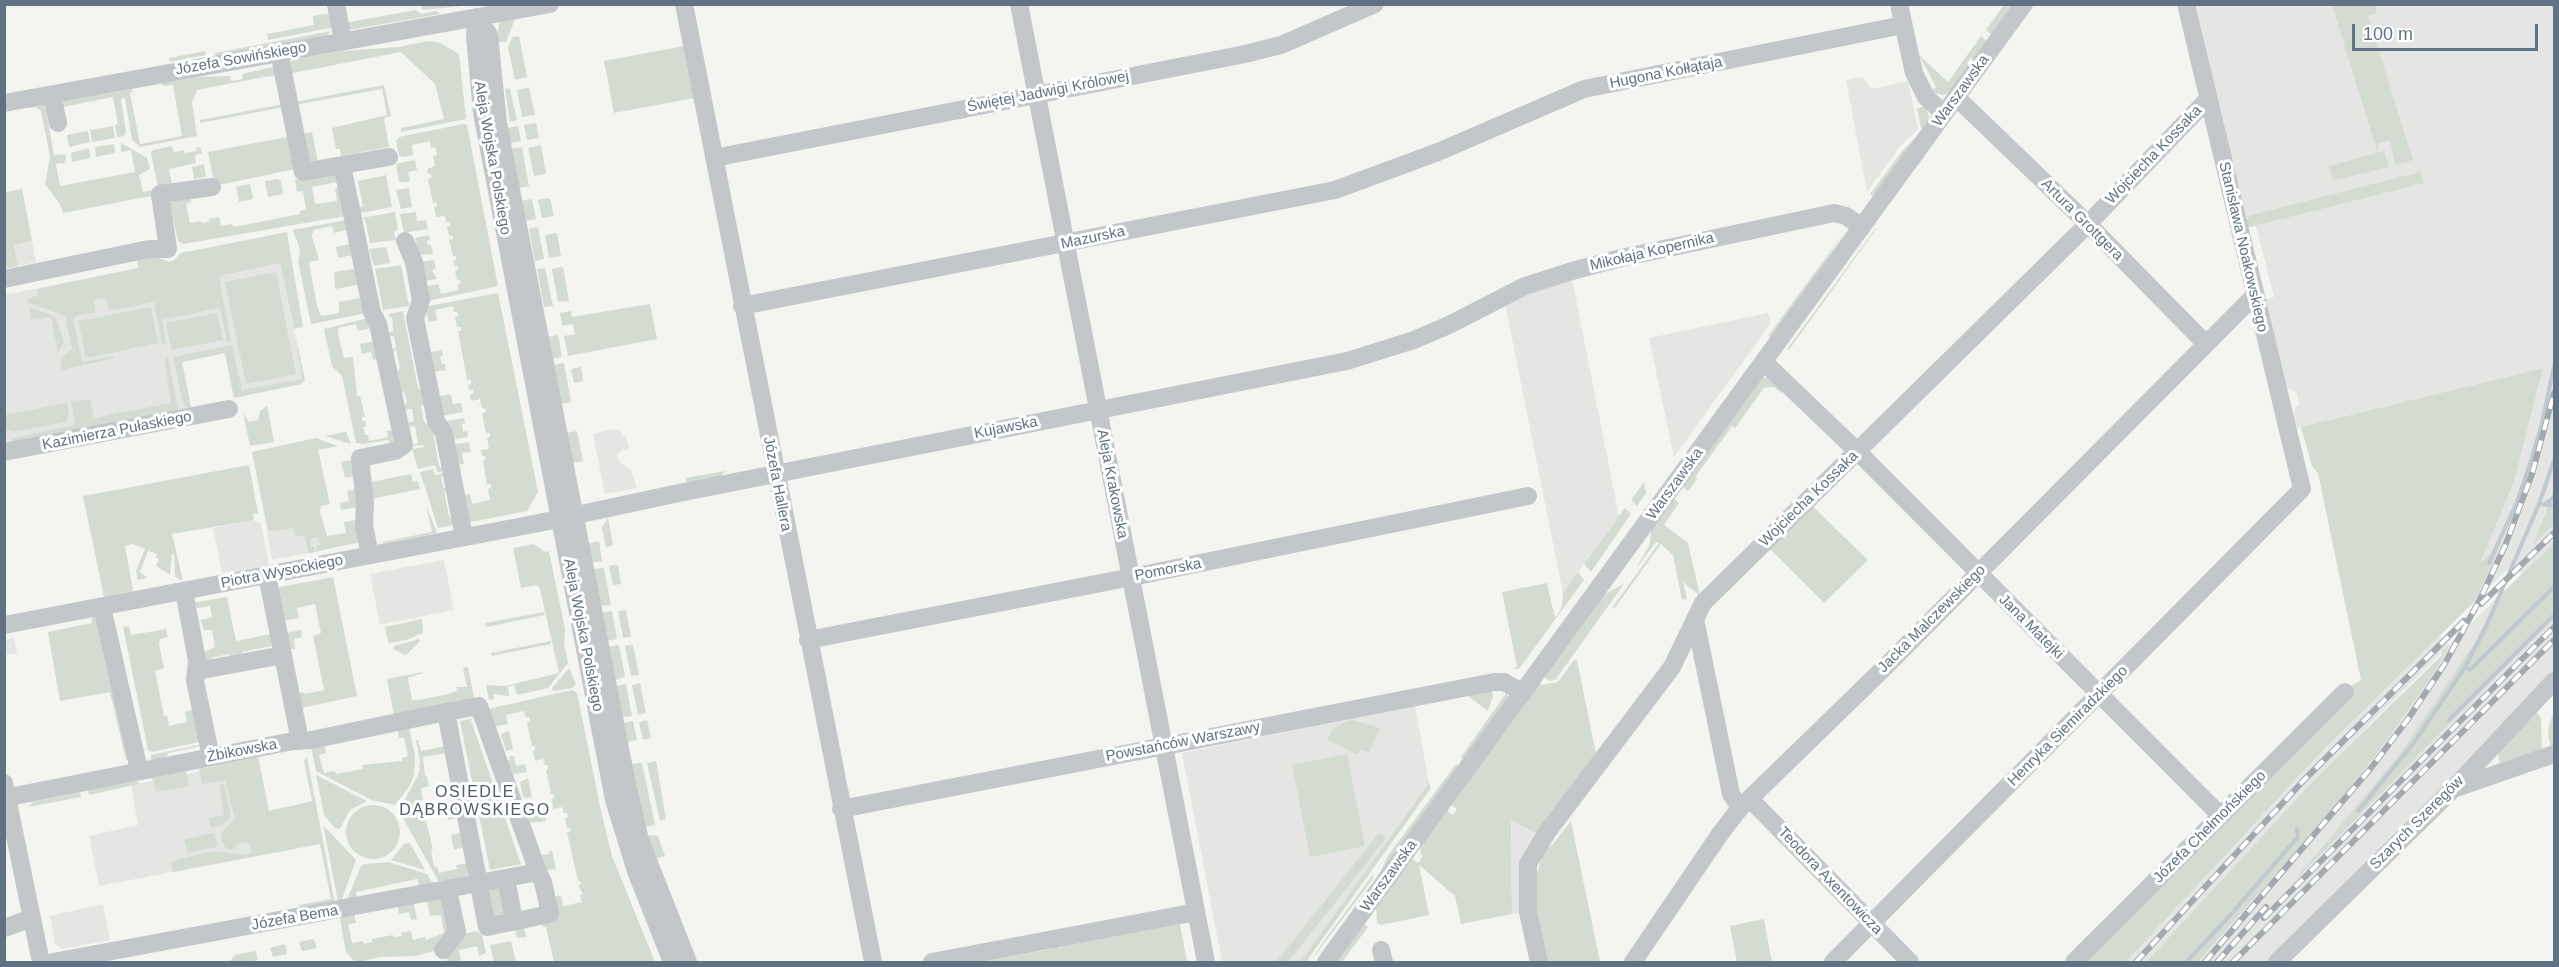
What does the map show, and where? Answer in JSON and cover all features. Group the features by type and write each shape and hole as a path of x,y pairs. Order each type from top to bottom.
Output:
{"street":[{"path":"336,4 343,41"},
{"name":"Józefa Sowińskiego","path":"4,103 550,4"},
{"name":"Józefa Hallera","path":"684,4 873,963"},
{"name":"Aleja Krakowska","path":"1019,4 1206,963"},
{"name":"Świętej Jadwigi Królowej","path":"714,158 1281,45 1375,4"},
{"path":"1899,4 1917,78 1926,97 1944,114"},
{"name":"Warszawska","path":"1326,963 2024,4"},
{"name":"Stanisława Noakowskiego","path":"2186,4 2302,489"},
{"name":"Aleja Wojska Polskiego","path":"477,17 475,36 482,113 567,517 640,840 688,963"},
{"name":"Hugona Kołłątaja","path":"1438,152 1584,89 1904,25"},
{"path":"279,52 303,172 389,157"},
{"path":"52,94 58,123"},
{"name":"Artura Grottgera","path":"1956,97 2088,224 2206,344"},
{"name":"Wojciecha Kossaka","path":"1539,963 1528,912 1528,864 1543,838 1672,667 1703,603 2088,224 2208,99"},
{"name":"Mazurska","path":"742,306 1335,190 1438,152"},
{"path":"342,165 372,312 378,324 404,445 395,451 360,458 365,504 364,525 370,555"},
{"path":"4,279 149,249 168,249 160,194 212,187"},
{"name":"Mikołaja Kopernika","path":"1449,326 1532,283 1622,258 1834,213 1846,216 1862,227"},
{"path":"405,241 414,262 421,300 415,318 436,421 444,433 464,537"},
{"name":"Jacka Malczewskiego","path":"1633,963 1720,834 1745,804 2254,296"},
{"name":"Kujawska","path":"567,517 1347,361 1414,340 1449,326"},
{"name":"Jana Matejki","path":"1764,362 1858,452 2221,816"},
{"name":"Kazimierza Pułaskiego","path":"4,452 229,409"},
{"name":"Henryka Siemiradzkiego","path":"1833,963 2302,489"},
{"name":"Pomorska","path":"808,640 1528,496"},
{"name":"Aleja Wojska Polskiego","path":"567,517 614,800 637,874 672,963"},
{"name":"Piotra Wysockiego","path":"4,625 567,517"},
{"path":"267,575 300,741"},
{"path":"184,591 197,660 195,681 211,757"},
{"path":"102,607 139,770"},
{"name":"Teodora Axentowicza","path":"1695,618 1731,794 1745,804 1910,963"},
{"path":"197,671 282,655"},
{"name":"Szarych Szeregów","path":"2277,963 2452,790 2554,681"},
{"name":"Powstańców Warszawy","path":"841,809 1494,682 1504,682 1523,693"},
{"name":"Józefa Chełmońskiego","path":"2074,963 2344,692"},
{"name":"Żbikowska","path":"5,792 311,740 479,706 538,872"},
{"path":"446,712 488,927 550,914 543,882 538,872"},
{"path":"2452,790 2554,754"},
{"path":"5,792 41,963"},
{"name":"Józefa Bema","path":"52,963 448,891 538,872"},
{"path":"506,878 514,921"},
{"path":"442,950 457,932 448,891"},
{"path":"932,963 1196,912"},
{"path":"4,928 32,918"}],"shaded area":[{"path":"421,4 473,5 422,10"},
{"path":"2004,5 2016,5 1992,35 1986,30"},
{"path":"2196,5 2554,5 2554,483 2534,543 2554,524 2554,543 2522,574 2512,565 2474,602 2501,545 2479,564 2514,482 2543,368 2297,428 2293,411 2299,404 2296,392 2286,387 2265,300 2274,297 2256,226 2246,228"},
{"path":"2332,5 2375,5 2377,13 2368,16 2413,160 2395,165 2390,140 2377,144 2379,150 2377,151"},
{"path":"416,10 421,14 436,11 440,14 349,30 344,23"},
{"path":"331,13 335,27 268,40 267,34 314,25 313,16"},
{"path":"515,19 506,42 497,42 499,24 504,20"},
{"path":"331,31 325,38 216,56 215,53"},
{"path":"519,36 527,77 515,80 508,48 512,37"},
{"path":"1981,36 1987,41 1974,60 1971,58 1967,63 1970,66 1950,93 1942,95 1930,91 1936,87 1919,55 1948,82"},
{"path":"429,41 440,43 459,54 466,119 401,132 401,128 444,119 435,84 401,52 288,74 286,63 303,58"},
{"path":"684,46 694,98 614,113 604,61"},
{"path":"205,51 206,55 170,62 169,58"},
{"path":"276,66 276,75 266,77 255,73 264,77 197,90 192,102 197,136 140,147 132,140 125,98 121,99 126,132 124,136 117,137 115,125 118,124 113,97 63,107 57,102 132,89 133,92 130,93 140,144 182,136 173,85 162,86 162,83 200,77 230,76 231,81 243,79 242,74"},
{"path":"1863,77 1871,89 1908,81 1918,129 1901,145 1867,192 1846,80"},
{"path":"384,85 391,116 384,118 389,147 341,156 340,149 336,149 332,128 387,115 382,89 295,105 294,102"},
{"path":"529,87 535,115 522,117 517,90"},
{"path":"510,88 517,120 510,122 505,89"},
{"path":"45,104 54,155 65,154 66,158 64,163 56,164 60,186 135,172 131,150 121,152 121,143 147,158 150,169 139,175 143,192 153,190 158,238 151,196 63,213 60,204 45,184 50,157 41,111 36,107 24,109"},
{"path":"284,104 285,107 200,123 200,120"},
{"path":"1917,108 1926,108 1930,119 1924,130 1921,128"},
{"path":"536,123 539,138 527,140 524,125"},
{"path":"467,125 498,286 428,301 425,287 438,284 441,294 459,290 458,284 461,283 457,280 455,271 458,270 458,266 455,266 453,261 456,260 456,256 453,256 449,240 453,239 452,235 449,236 447,227 450,226 449,222 446,222 445,216 436,217 434,207 437,206 436,202 433,203 428,179 432,177 428,174 427,169 435,166 433,156 437,155 435,147 431,148 430,141 412,145 413,155 402,157 399,155 396,141 399,137"},
{"path":"113,126 115,138 92,142 90,130"},
{"path":"518,126 521,141 510,143 507,128"},
{"path":"88,131 90,142 69,147 67,135"},
{"path":"312,132 318,163 310,164 298,135"},
{"path":"1918,135 1874,197 1870,194 1903,150"},
{"path":"292,136 295,169 219,185 214,182 208,152"},
{"path":"114,144 115,153 96,157 95,147"},
{"path":"541,145 546,174 534,176 528,148"},
{"path":"172,146 174,152 184,150 185,153 196,151 196,148 200,147 202,153 195,155 196,163 169,169 172,184 158,187 151,153 153,150"},
{"path":"522,147 529,186 519,188 511,149"},
{"path":"89,148 90,158 72,162 71,153"},
{"path":"2384,151 2389,167 2337,180 2333,179 2329,166"},
{"path":"415,160 417,170 408,172 410,182 399,182 396,164"},
{"path":"204,164 206,177 194,179 192,167"},
{"path":"2420,172 2424,183 2246,228 2245,222 2251,215"},
{"path":"332,173 343,181 312,187 315,204 337,201 335,188 344,187 346,216 183,244 178,241 169,202 190,197 191,202 186,204 190,223 209,222 209,219 219,217 221,226 232,224 234,227 300,214 300,211 306,209 303,191 297,192 295,180"},
{"path":"386,175 392,207 355,214 354,206 363,207 358,181"},
{"path":"277,179 281,181 283,194 268,197 265,181"},
{"path":"250,184 253,199 239,202 236,187"},
{"path":"409,188 412,207 401,209 396,190"},
{"path":"22,189 32,241 14,245 18,266 5,269 5,192"},
{"path":"550,198 554,216 542,218 538,200"},
{"path":"532,199 536,219 525,221 521,201"},
{"path":"395,212 398,230 394,232 396,240 370,243 365,219 361,218"},
{"path":"416,212 417,221 426,220 428,229 404,233 400,214"},
{"path":"346,220 351,229 334,233 332,226 313,230 312,236 319,260 309,262 317,306 321,316 339,313 339,302 365,297 367,313 311,324 298,261 300,253 298,242 292,230"},
{"path":"538,227 544,259 535,261 529,229"},
{"path":"1876,228 1789,350 1787,349"},
{"path":"1846,230 1773,338 1768,336"},
{"path":"287,232 303,327 294,329 280,263 219,276 231,342 227,343 220,308 162,320 166,343 162,344 154,302 109,311 106,298 94,300 96,313 82,314 73,318 82,362 114,356 114,358 62,370 60,359 72,349 65,316 28,303 27,298 38,296 37,289 138,268 137,258 156,257 169,262 181,253"},
{"path":"557,233 561,256 549,258 545,235"},
{"path":"429,235 430,240 427,241 428,245 431,245 433,254 419,255 415,238"},
{"path":"32,241 36,262 18,266 14,245"},
{"path":"272,241 276,243 304,381 301,384 234,398 225,353 182,362 191,407 7,444 4,429 4,295"},
{"path":"354,243 357,254 338,258 336,247"},
{"path":"386,247 390,263 374,266 369,249"},
{"path":"434,260 436,269 432,270 437,279 425,281 420,262"},
{"path":"401,265 409,306 383,310 375,269"},
{"path":"563,267 569,301 558,302 552,269"},
{"path":"359,268 362,284 335,289 334,272"},
{"path":"545,268 553,306 544,307 537,269"},
{"path":"276,272 296,374 246,384 225,282"},
{"path":"1572,279 1619,516 1563,593 1505,303 1528,291"},
{"path":"498,293 538,492 527,511 466,523 461,495 470,494 472,504 490,500 488,489 491,488 491,484 487,485 483,460 486,459 482,456 481,450 489,449 487,438 490,437 490,433 486,433 482,413 486,412 485,408 482,408 480,399 471,401 470,394 473,394 473,390 469,390 468,385 471,380 467,380 458,331 461,331 461,327 457,327 455,317 458,316 457,312 454,312 453,306 435,310 437,320 429,322 425,309 428,306"},
{"path":"650,304 657,339 568,356 564,336 575,334 573,324 562,326 560,313 571,311 572,317"},
{"path":"29,307 56,318 64,342 58,353 51,317 31,320"},
{"path":"151,307 158,343 86,358 78,321"},
{"path":"403,311 418,388 426,394 429,409 421,404 424,422 432,427 439,466 447,471 437,472 433,465 418,469 412,449 424,447 424,445 412,446 418,443 415,426 408,427 407,423 414,421 412,409 401,410 407,402 404,391 400,396 394,376 400,368 396,349 391,355 392,349 396,348 394,336 386,337 386,333 393,331 392,317 389,317 389,314"},
{"path":"217,313 223,340 172,350 166,323"},
{"path":"1768,313 1771,323 1674,457 1649,338"},
{"path":"368,318 371,328 358,331 356,324 338,328 339,338 344,358 353,357 357,396 360,396 365,417 362,417 362,421 365,421 366,427 363,427 365,435 368,435 369,441 388,437 387,431 394,430 398,439 391,445 388,440 356,443 342,376 332,366 324,329"},
{"path":"295,332 305,380 301,384 234,398 225,353 182,362 191,407 187,408 182,400 173,357 232,345 242,390 302,379"},
{"path":"558,335 562,357 552,359 548,337"},
{"path":"375,341 381,358 373,360 371,352 362,354 360,344"},
{"path":"442,350 443,356 440,356 446,370 434,372 427,353"},
{"path":"168,357 179,415 13,443 12,438 75,425 71,401 90,399 94,418 171,403 165,364 165,358"},
{"path":"564,363 571,402 561,404 553,365"},
{"path":"581,367 583,381 574,383 571,369"},
{"path":"2543,368 2514,482 2480,563 2502,543 2474,602 2327,746 2126,962 2085,962 2348,688 2361,680 2318,473 2312,466 2301,427"},
{"path":"1770,377 1784,387 1781,393 1774,387 1764,388 1735,428 1732,426 1688,491 1683,487 1762,378"},
{"path":"451,394 453,404 461,403 463,412 442,416 435,397"},
{"path":"67,403 69,412 66,422 11,432 11,430 5,431 5,415"},
{"path":"267,406 274,442 250,446 243,412 249,422 258,420 260,411"},
{"path":"464,418 463,432 467,431 468,437 450,440 447,421"},
{"path":"614,429 621,432 622,437 626,436 629,448 617,455 619,462 631,470 637,488 605,494 593,434"},
{"path":"577,431 583,461 572,463 566,433"},
{"path":"344,432 351,444 325,436"},
{"path":"316,438 338,446 318,450 330,504 321,506 320,512 327,536 346,533 344,522 356,520 362,542 317,551 316,546 320,545 318,538 310,539 311,547 314,547 315,552 308,553 305,535 296,537 293,528 268,532 252,452"},
{"path":"469,442 471,452 462,453 464,464 457,465 451,445"},
{"path":"355,459 356,476 345,478 341,462"},
{"path":"249,465 258,513 253,514 254,520 172,534 183,581 175,577 174,553 170,575 156,566 159,559 156,558 157,554 148,551 140,572 147,578 138,580 136,571 145,549 133,544 125,546 133,591 104,597 83,496"},
{"path":"433,469 435,475 449,473 450,481 441,476 443,487 453,493 453,496 444,491 449,516 458,524 438,528 420,472"},
{"path":"725,471 720,479 687,486 686,478"},
{"path":"411,474 413,482 418,481 420,489 372,499 371,482"},
{"path":"1644,482 1646,493 1637,506 1631,500"},
{"path":"2554,483 2554,524 2533,545 2551,496"},
{"path":"356,489 359,507 341,510 340,503 349,501 347,491"},
{"path":"1674,499 1679,503 1664,525 1688,543 1700,596 1683,582 1687,599 1682,600 1673,555 1661,544 1614,609 1612,608 1659,543 1656,542 1635,570 1650,544 1651,529"},
{"path":"426,505 437,533 382,542 432,532"},
{"path":"1811,505 1868,560 1824,603 1769,548"},
{"path":"1625,508 1631,514 1591,572 1584,564"},
{"path":"608,517 613,545 606,548 602,528"},
{"path":"254,520 261,524 269,565 222,573 213,528"},
{"path":"293,527 305,535 306,540 318,538 321,551 272,560 267,533"},
{"path":"599,541 602,561 591,563 587,544"},
{"path":"2554,543 2554,618 2289,887 2399,755 2473,645 2497,598"},
{"path":"534,544 545,552 548,551 550,556 565,629 564,644 568,663 548,688 517,695 514,685 508,687 509,696 493,694 494,699 489,700 486,685 505,686 559,673 540,589 537,585 521,588 513,548"},
{"path":"444,560 454,610 380,625 370,574"},
{"path":"618,565 621,584 613,585 609,566"},
{"path":"604,568 611,605 600,606 593,569"},
{"path":"1578,572 1584,580 1519,669 1512,669 1517,667 1502,592 1547,583 1555,618 1562,607 1563,593"},
{"path":"333,577 357,696 297,709 297,694 324,690 313,636 321,633 315,604 297,608 299,618 283,621 275,588"},
{"path":"1624,584 1556,679 1550,681 1543,676 1603,595"},
{"path":"227,597 236,641 271,634 272,646 242,652 239,661 232,662 229,654 211,658 212,666 206,665 202,653 215,647 212,630 204,630 200,620 212,617 210,606 198,608 192,603"},
{"path":"2497,598 2473,645 2399,755 2298,878 2554,618 2554,672 2274,962 2198,962 2341,800 2435,672 2447,647 2313,781 2146,962 2126,962 2362,709 2440,636 2449,645"},
{"path":"626,610 631,637 623,638 618,611"},
{"path":"612,611 617,639 607,641 601,613"},
{"path":"544,612 545,615 486,627 485,623"},
{"path":"91,616 95,616 131,759 126,760 110,692 60,701 48,632 92,623"},
{"path":"422,619 423,633 406,640 388,642 385,627"},
{"path":"129,626 131,635 166,629 168,637 160,639 159,644 164,668 155,671 164,716 167,716 169,726 187,722 185,712 195,709 201,740 199,742 152,752 148,750 123,627"},
{"path":"301,630 302,637 294,639 295,649 287,650 282,634"},
{"path":"14,638 17,653 5,655 5,640"},
{"path":"419,639 420,641 406,655 393,649 394,646"},
{"path":"551,641 551,644 492,656 491,653"},
{"path":"619,645 625,677 615,680 608,647"},
{"path":"633,645 639,675 631,676 625,646"},
{"path":"2449,645 2435,672 2341,800 2198,962 2146,962 2313,781 2442,655 2441,653"},
{"path":"1574,660 1577,660 1596,754 1537,834 1511,820 1512,914 1461,924 1455,896 1419,865 1429,915 1381,925 1377,923 1376,906 1412,859 1418,863 1423,856 1420,853 1421,846 1447,811 1453,815 1457,809 1451,805 1539,683 1542,685 1558,682"},
{"path":"468,667 475,703 394,716 387,679 423,672 408,678 412,700 419,700 457,691 456,687 467,687 463,668"},
{"path":"569,668 576,684 572,688 553,691 552,688"},
{"path":"640,683 646,713 638,715 632,685"},
{"path":"626,684 632,716 622,717 616,686"},
{"path":"1491,688 1493,696 1488,711 1468,696"},
{"path":"572,690 577,693 612,856 655,962 554,962 546,927 542,924 524,928 526,937 517,938 514,926 557,896 561,895 563,906 582,902 580,895 583,894 578,885 581,884 578,881 567,832 571,831 567,828 565,818 568,817 567,813 564,813 562,807 553,809 552,799 554,798 546,770 548,765 545,765 543,759 535,761 533,751 535,746 532,746 527,722 530,721 529,717 526,718 524,711 506,715 508,724 491,727 488,709"},
{"path":"1507,692 1508,697 1464,760 1461,757"},
{"path":"1415,706 1429,783 1300,962 1222,962 1182,753"},
{"path":"2536,711 2541,718 2542,753 2500,763 2497,750"},
{"path":"2554,713 2554,749 2548,736 2549,724"},
{"path":"475,718 471,720 521,864 490,870 460,721"},
{"path":"647,720 651,738 643,740 639,722"},
{"path":"1353,720 1380,728 1369,753 1362,750 1357,754 1327,740 1332,730 1346,721"},
{"path":"633,721 637,740 627,742 623,723"},
{"path":"409,727 415,756 414,774 411,784 395,805 371,800 316,771 311,746 324,744 326,753 319,755 324,773 335,771 336,774 363,769 362,765 402,761 402,758 408,756 404,738 399,738 397,728"},
{"path":"509,731 513,749 506,751 501,734"},
{"path":"416,740 418,740 421,751 446,746 447,753 423,757 425,776 427,776 429,786 421,788 423,800 421,801 433,849 431,850 434,867 437,867 439,873 457,869 456,865 467,863 467,876 439,882 399,811 419,773 420,761"},
{"path":"201,746 168,753 165,761 151,763 151,755"},
{"path":"1347,754 1365,846 1310,857 1292,765"},
{"path":"509,756 514,756 516,766 525,764 527,772 508,775 506,761 510,760"},
{"path":"258,757 269,811 312,801 304,761 307,757 335,904 301,913 299,905 331,899 320,844 173,872 171,862 183,858 213,851 246,855 252,852 248,842 238,844 233,849 227,849 223,844 221,833 235,819 225,781 202,784 199,769"},
{"path":"259,760 268,811 312,802 320,844 99,886 89,836 138,825 131,785"},
{"path":"656,761 666,819 660,821 647,763"},
{"path":"642,763 655,825 644,827 631,764"},
{"path":"1456,764 1459,766 1376,882 1387,857"},
{"path":"186,771 189,786 156,792 154,781 151,778"},
{"path":"316,775 367,801 350,810 340,829 335,828 324,815"},
{"path":"528,778 532,797 526,798 523,797 520,782"},
{"path":"137,781 139,784 89,795 88,790"},
{"path":"1429,783 1431,788 1306,962 1300,962"},
{"path":"224,784 231,816 223,825 211,828 209,818 224,815 219,785"},
{"path":"80,792 81,797 28,807 33,802"},
{"path":"454,803 457,818 448,820 445,805"},
{"path":"533,803 535,813 544,812 546,821 528,823 525,807"},
{"path":"368,805 378,805 388,809 396,817 400,832 396,847 388,855 378,859 368,859 358,855 350,847 346,837 346,827 350,817 358,809"},
{"path":"1511,820 1537,834 1520,913 1512,914"},
{"path":"1571,821 1600,962 1544,962 1532,905 1533,885 1544,852"},
{"path":"323,825 356,860 341,902 338,901"},
{"path":"214,833 218,845 216,847 188,853 184,840"},
{"path":"460,833 464,847 454,850 451,835"},
{"path":"1379,833 1386,838 1288,962 1276,962"},
{"path":"647,835 658,836 665,856 655,859"},
{"path":"409,843 425,870 391,860 404,844"},
{"path":"549,851 552,851 556,869 542,871 539,855 549,854"},
{"path":"388,862 427,874 433,884 420,890 417,879 356,892 358,903 346,902 361,866"},
{"path":"1374,873 1372,880 1310,962 1323,942"},
{"path":"500,885 508,914 491,924 486,888"},
{"path":"441,898 450,933 440,949 416,956 380,957 360,962 353,960 346,952 340,918 354,911 356,923 348,924 352,943 363,941 364,944 372,942 372,939 393,935 394,937 402,936 401,933 411,931 413,940 425,937 426,940 444,933 441,915 430,916 427,901"},
{"path":"413,900 417,919 411,920 409,912 399,914 397,902"},
{"path":"103,904 110,940 63,949 55,944 50,916"},
{"path":"1764,919 1772,962 1737,962 1730,926"},
{"path":"1180,924 1187,962 979,962 1052,949 1058,944 1059,948 1063,947 1063,943 1074,944"},
{"path":"1364,924 1368,927 1342,962 1337,962"},
{"path":"476,931 482,935 486,953 479,956 477,946 459,950 461,962 447,962 446,953 461,935"},
{"path":"314,939 317,948 302,951 299,942"},
{"path":"511,941 516,962 494,962 490,945"},
{"path":"285,944 287,954 273,957 270,948"},
{"path":"256,951 258,960 230,961 235,955"}],"waterway":[{"path":"2489,563 2517,502 2530,464 2542,423 2554,366"},
{"path":"2551,505 2539,504 2554,460"},
{"path":"2545,504 2554,497"},
{"path":"2358,811 2413,744 2465,667 2485,629 2539,504"},
{"path":"2465,667 2470,670 2554,587"},
{"path":"2449,720 2554,615"},
{"path":"2186,962 2298,837 2297,829"}],"railway":[{"path":"2205,962 2371,768 2408,719 2444,665 2479,601 2505,546 2532,474 2554,393"},
{"path":"2481,604 2554,533"},
{"path":"2136,962 2303,781 2464,621"},
{"path":"2264,918 2554,627"},
{"path":"2233,962 2554,640"},
{"path":"2217,962 2266,907"}],"district":[{"name":"OSIEDLE DĄBROWSKIEGO","path":"475,802"}]}
